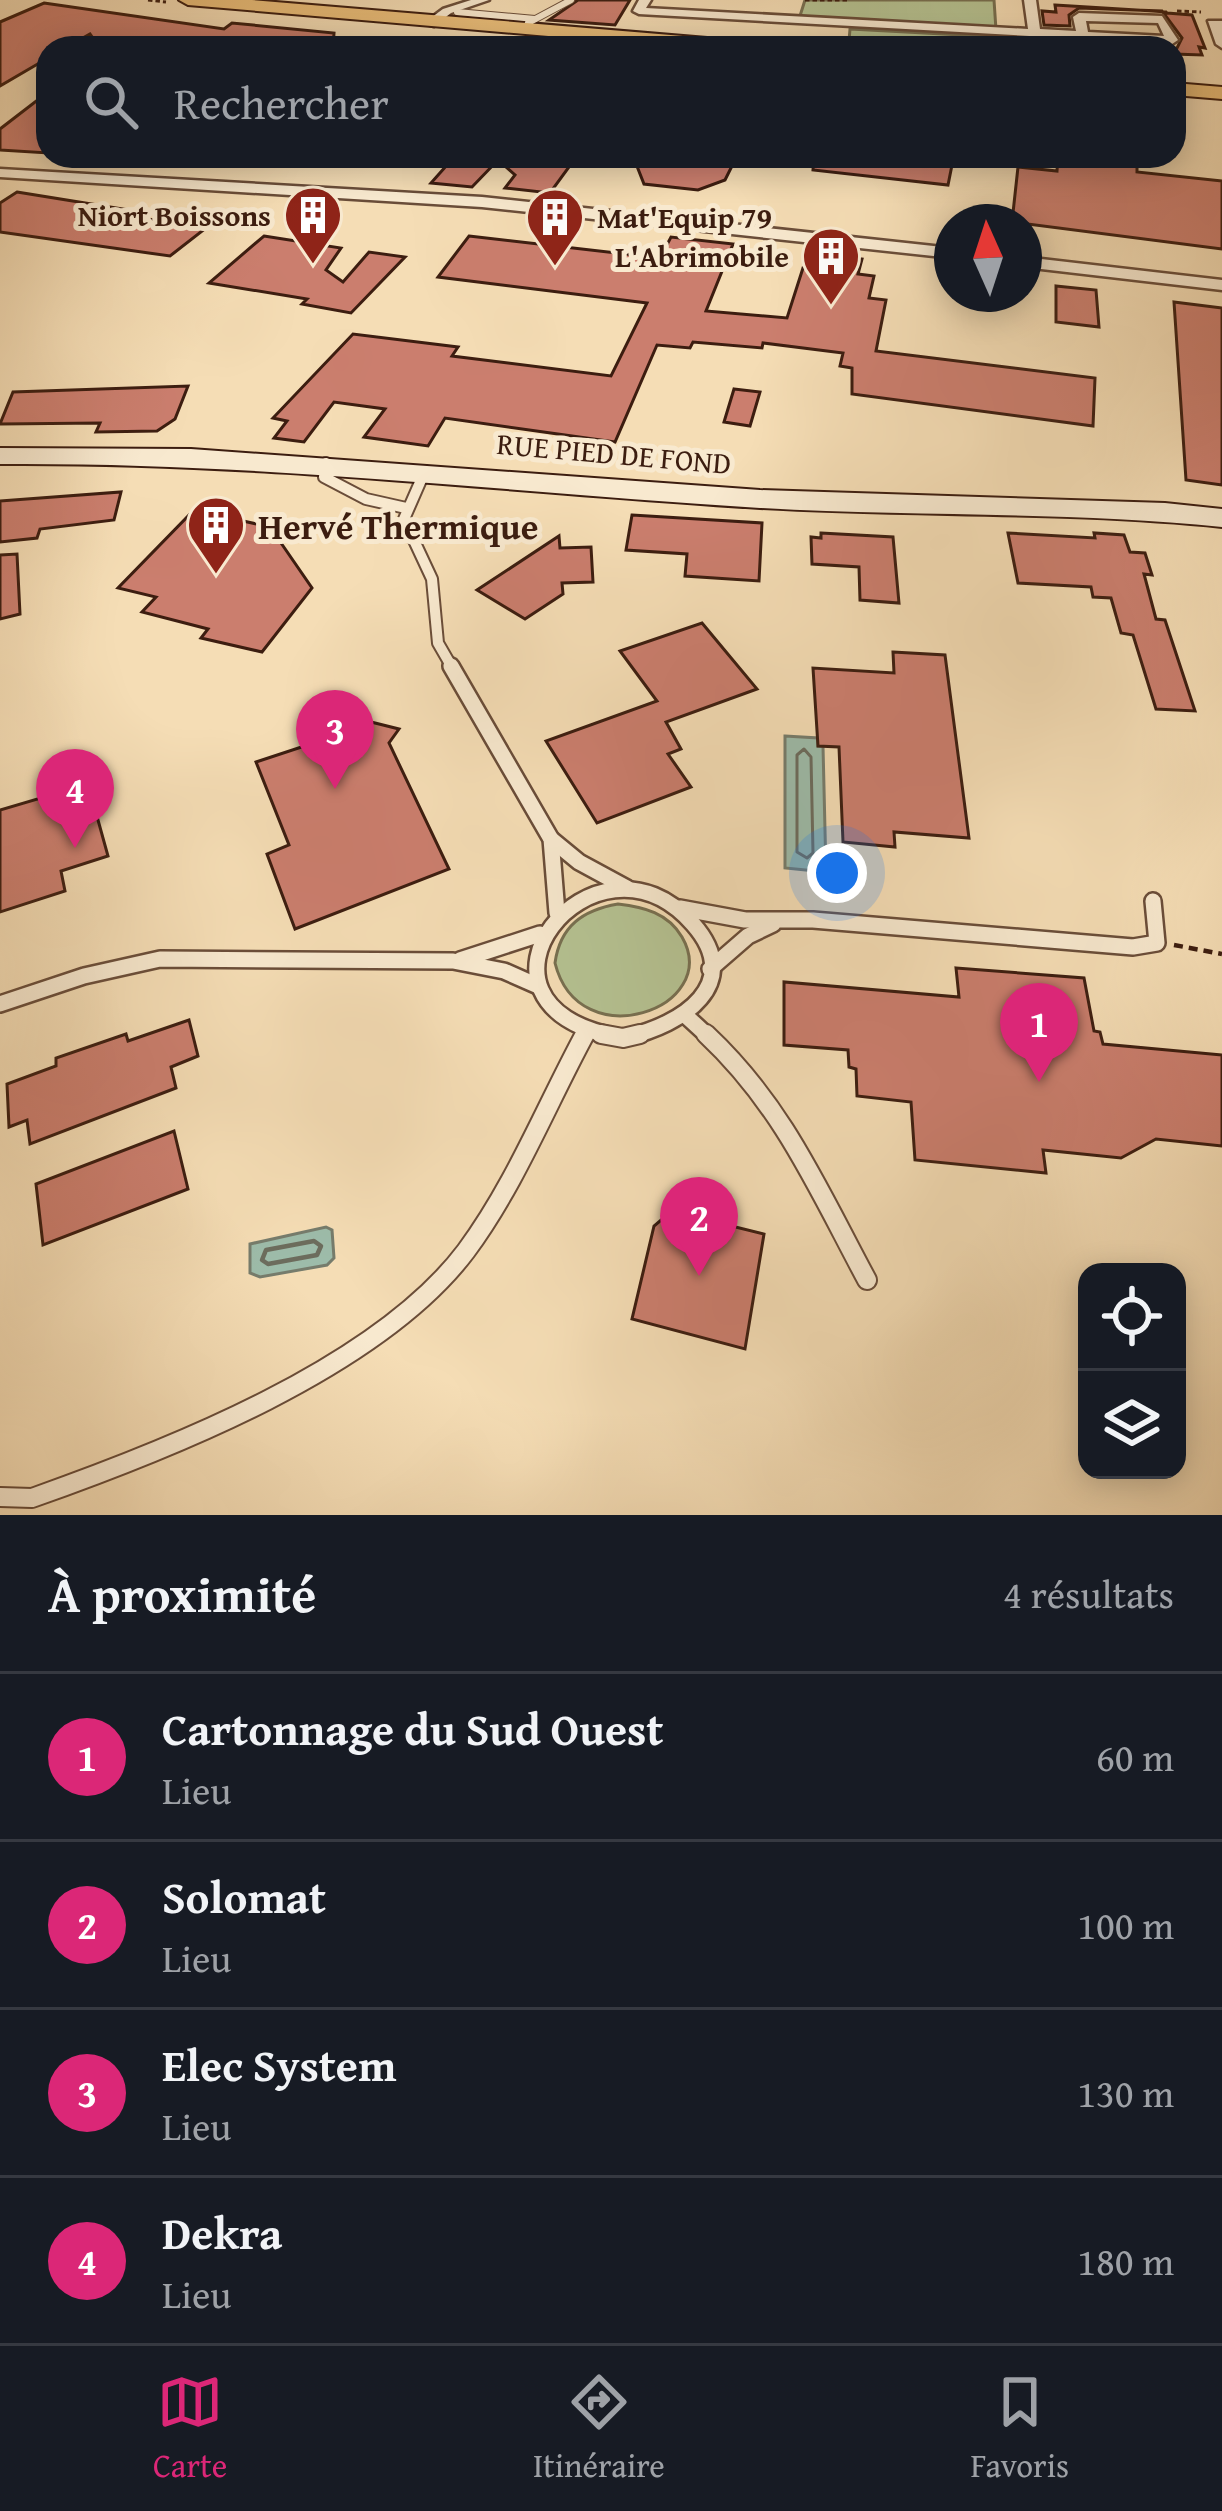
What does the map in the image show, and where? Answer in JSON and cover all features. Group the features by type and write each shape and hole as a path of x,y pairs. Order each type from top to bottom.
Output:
{"main road":[{"path":"188,0 629,36"},
{"path":"526,26 605,36"},
{"path":"1186,88 1222,91"},
{"name":"RUE PIED DE FOND","path":"0,456 178,455 797,501 1074,507 1222,518"}],"street":[{"path":"447,18 483,0"},
{"path":"756,36 768,0"},
{"path":"1030,0 1032,35"},
{"path":"643,5 737,8 760,19 1058,36"},
{"path":"1083,36 1079,17 1094,16 1162,20 1170,36"},
{"path":"1217,25 1222,44"},
{"path":"0,173 595,212 934,251"},
{"path":"1042,264 1222,285"}],"lane":[{"path":"526,26 571,0"},
{"path":"326,463 324,477 336,487 406,508"},
{"path":"425,471 404,519 432,580 438,644 551,839 579,862 680,908 777,922 813,920 1133,947 1157,943 1153,901"},
{"path":"551,839 557,913"},
{"path":"538,986 535,954 540,934 557,913 592,893 632,890"},
{"path":"0,1004 84,976 160,959 453,961 504,971 538,986 566,1020 587,1031 639,1036 685,1016 702,994 710,969 703,935 680,908"},
{"path":"710,969 748,936 777,922"},
{"path":"453,961 540,934"},
{"path":"685,1016 743,1069 776,1109 867,1280"},
{"path":"0,1497 32,1498 69,1485 293,1385 382,1334 445,1276 470,1244 587,1031"}],"path":[{"path":"806,0 847,0"},
{"path":"1157,943 1222,954"}],"green space":[{"path":"805,0 994,0 996,30 799,19"},
{"path":"850,29 980,36 849,36"},
{"path":"618,904 646,909 670,922 682,937 689,962 683,985 666,1002 643,1013 617,1016 591,1009 569,992 555,963 562,939 575,922"}],"water":[{"path":"785,736 818,738 818,746 823,746 826,872 785,868"},
{"path":"326,1227 332,1230 334,1258 327,1265 260,1277 250,1273 250,1244"}],"building":[{"path":"578,0 630,0 615,25 549,20"},
{"path":"44,3 224,29 232,23 334,33 36,36 36,65 0,86 0,22"},
{"path":"1055,5 1140,10 1079,8 1069,15 1070,26 1044,25 1042,11 1056,12"},
{"path":"1163,12 1192,15 1205,48 1199,47 1202,55 1186,54 1186,36 1181,36"},
{"path":"36,101 36,152 0,150 0,129"},
{"path":"444,168 490,168 472,187 431,183"},
{"path":"507,168 568,168 550,193 505,188 515,175"},
{"path":"638,168 731,168 725,180 698,190 644,184"},
{"path":"813,168 951,168 948,185"},
{"path":"1018,168 1137,168 1137,172 1222,181 1222,249 1042,226 1042,204 1014,204"},
{"path":"17,192 206,228 170,256 0,232 0,203"},
{"name":"Niort Boissons","path":"264,236 341,248 326,270 343,282 369,252 405,257 351,313 302,304 307,299 209,283"},
{"path":"469,236 660,258 671,237 733,244 706,311 787,318 803,268 833,272 837,256 862,259 858,274 874,276 869,298 886,300 876,351 1095,378 1093,426 852,394 852,368 840,366 843,353 763,343 762,348 693,342 690,348 657,345 615,442 445,418 428,446 364,437 385,409 334,402 304,442 274,438 287,421 273,418 353,334 458,347 452,356 611,376 647,303 438,277"},
{"path":"1056,286 1096,290 1099,327 1056,322"},
{"path":"1174,302 1222,308 1222,485 1186,480"},
{"path":"188,386 175,419 157,431 96,432 100,423 0,424 13,392"},
{"path":"734,389 760,392 750,426 724,422"},
{"path":"121,492 114,520 40,529 37,538 0,542 0,501"},
{"name":"Hervé Thermique","path":"194,510 270,527 312,588 262,652 201,638 208,629 142,612 156,597 118,588"},
{"path":"632,515 762,523 759,581 685,576 687,554 626,550"},
{"path":"821,533 893,537 899,603 860,600 859,567 812,564 811,537 821,538"},
{"path":"1008,533 1124,535 1130,552 1145,553 1152,575 1144,574 1156,619 1165,620 1195,711 1156,709 1133,635 1121,633 1111,598 1093,597 1091,587 1018,583"},
{"path":"559,536 560,548 591,547 593,582 562,583 563,594 525,619 477,590"},
{"path":"17,554 20,614 0,619 0,555"},
{"path":"702,623 757,689 666,722 681,749 668,754 691,787 597,823 546,741 657,701 620,651"},
{"path":"893,652 945,655 969,838 894,832 895,847 843,842 839,747 818,746 813,668 894,673"},
{"path":"347,716 399,729 389,743 449,869 295,929 267,854 289,845 256,762 332,737"},
{"path":"88,784 108,856 61,871 65,891 0,912 0,810"},
{"path":"956,968 1084,978 1094,1031 1100,1032 1103,1044 1222,1055 1222,1146 1156,1139 1121,1158 1043,1150 1046,1173 915,1160 911,1102 857,1096 856,1069 849,1067 848,1050 784,1045 784,982 959,997"},
{"path":"189,1020 198,1056 171,1067 176,1088 30,1144 27,1120 9,1127 7,1084 56,1066 56,1058 126,1034 128,1041"},
{"path":"174,1131 188,1189 43,1245 36,1184"},
{"path":"683,1214 764,1234 745,1349 632,1319 654,1226 667,1215"}],"place":[{"name":"Niort Boissons","path":"313,266"},
{"name":"Mat'Equip 79","path":"555,268"},
{"name":"L'Abrimobile","path":"831,307"},
{"name":"Hervé Thermique","path":"216,576"},
{"name":"Elec System","path":"335,789"},
{"name":"Dekra","path":"75,848"},
{"name":"Cartonnage du Sud Ouest","path":"1039,1082"},
{"name":"Solomat","path":"699,1276"}]}
